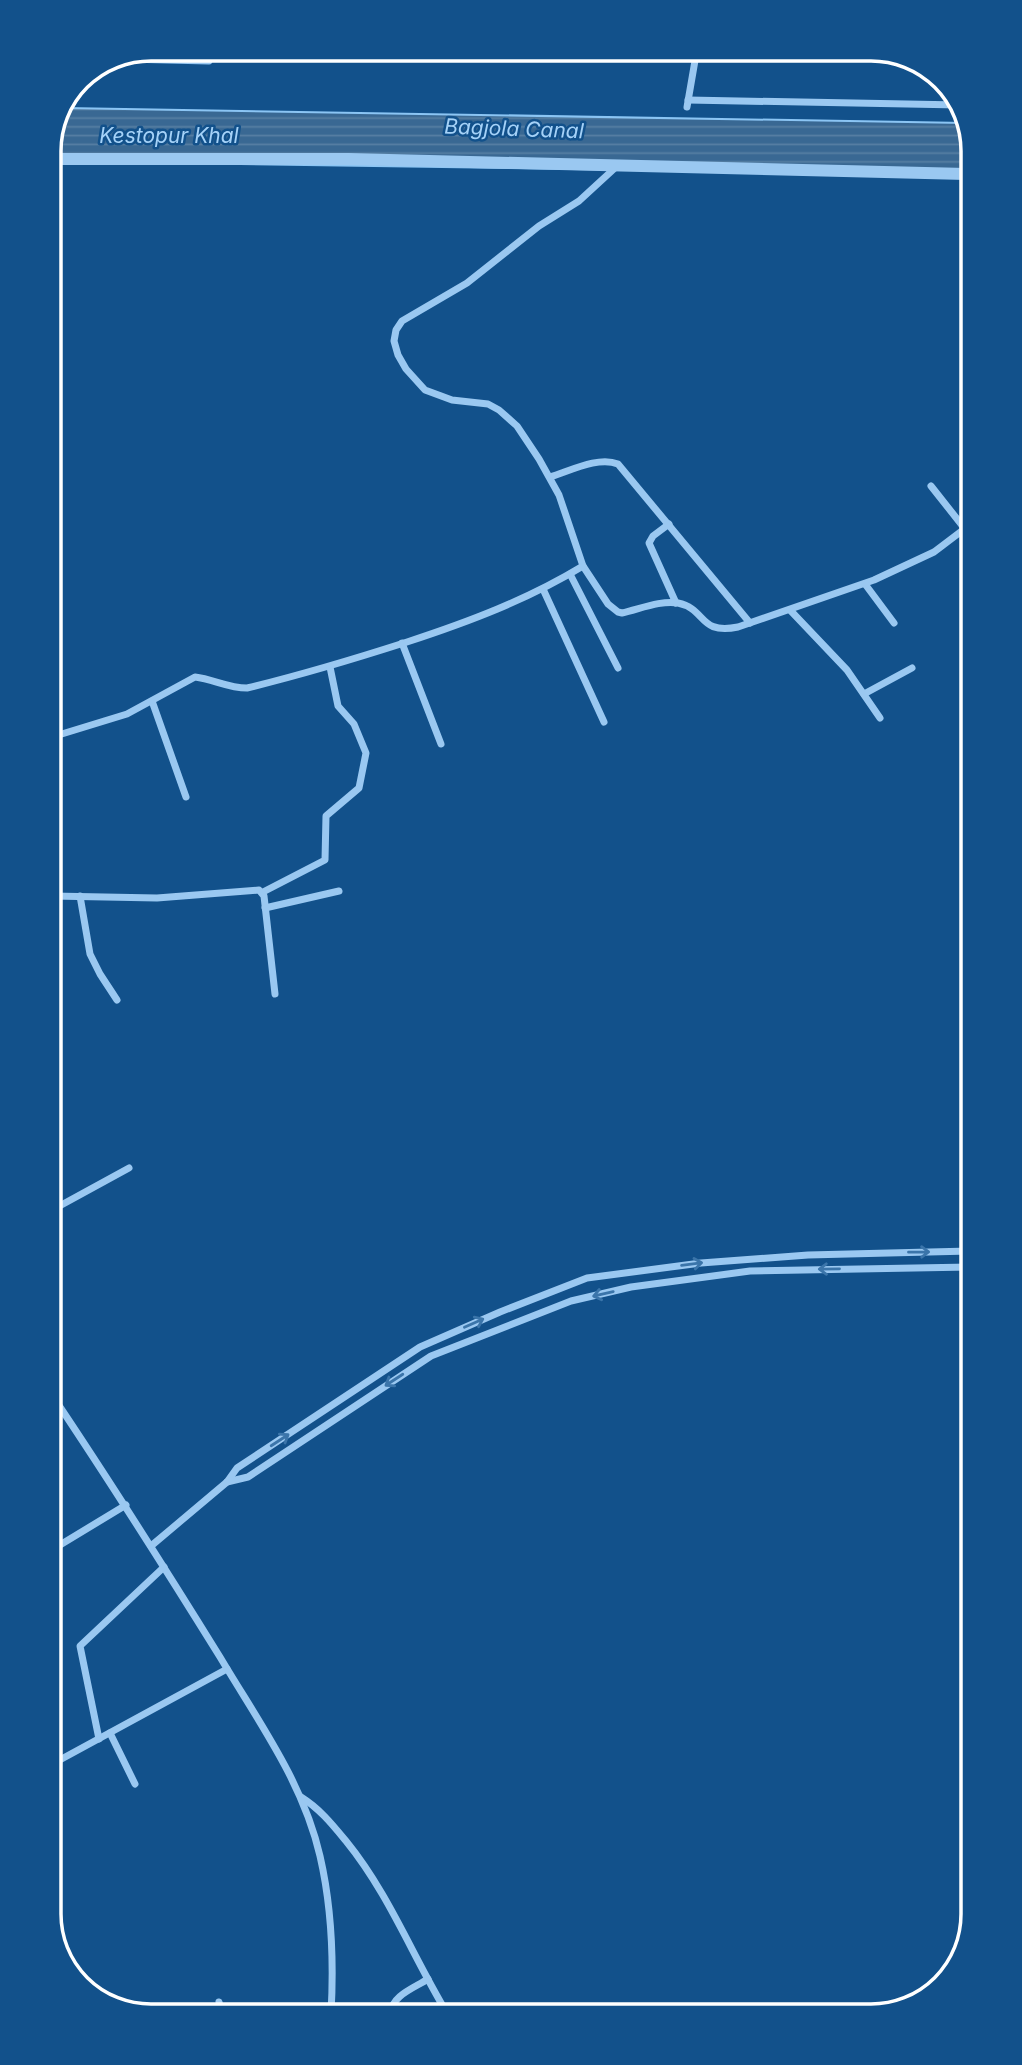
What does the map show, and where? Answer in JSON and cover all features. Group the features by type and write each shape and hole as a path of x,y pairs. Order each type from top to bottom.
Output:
{"street":[{"path":"695,61 687,103 948,105"},
{"path":"61,159 363,160 616,167 686,165 961,174"},
{"path":"616,167 579,201 539,226 467,283 412,314 396,330 394,341 406,369 420,385 439,396 488,404 517,426 550,477 565,509 583,566 608,604 618,612 676,603 693,610 714,628 724,630 865,584 934,552 961,532"},
{"path":"550,477 598,462 618,464 750,623"},
{"path":"931,486 961,522"},
{"path":"669,524 653,536 649,543 676,603"},
{"path":"61,734 118,718 195,677 247,688 330,667 485,616 543,589 583,566"},
{"path":"570,574 618,668"},
{"path":"865,584 894,623"},
{"path":"543,589 604,722"},
{"path":"790,610 847,670 880,718"},
{"path":"402,643 440,744"},
{"path":"61,896 157,898 259,890 262,892 325,860 326,816 359,788 366,753 354,724 338,706 330,667"},
{"path":"864,694 912,667"},
{"path":"152,701 186,797"},
{"path":"265,908 339,891"},
{"path":"262,892 275,994"},
{"path":"80,897 90,954 117,1000"},
{"path":"61,1205 129,1167"},
{"path":"151,1546 228,1482 237,1468 420,1347 500,1311 587,1279 701,1263 808,1255 961,1251"},
{"path":"228,1482 247,1477 431,1356 571,1301 631,1287 750,1272 961,1267"},
{"path":"61,1408 126,1505 271,1740 300,1796 320,1854 327,1900 333,1956 331,2004"},
{"path":"61,1544 126,1505"},
{"path":"99,1739 80,1646 164,1567"},
{"path":"61,1759 227,1669"},
{"path":"110,1733 135,1784"},
{"path":"300,1796 327,1816 371,1873 400,1922 442,2004"},
{"path":"392,2004 428,1979"}],"water":[{"name":"Kestopur Khal","path":"73,108 956,123 961,151 961,175 61,161 61,145 64,128"}],"water label":[{"name":"Bagjola Canal","path":"514,129"}]}
